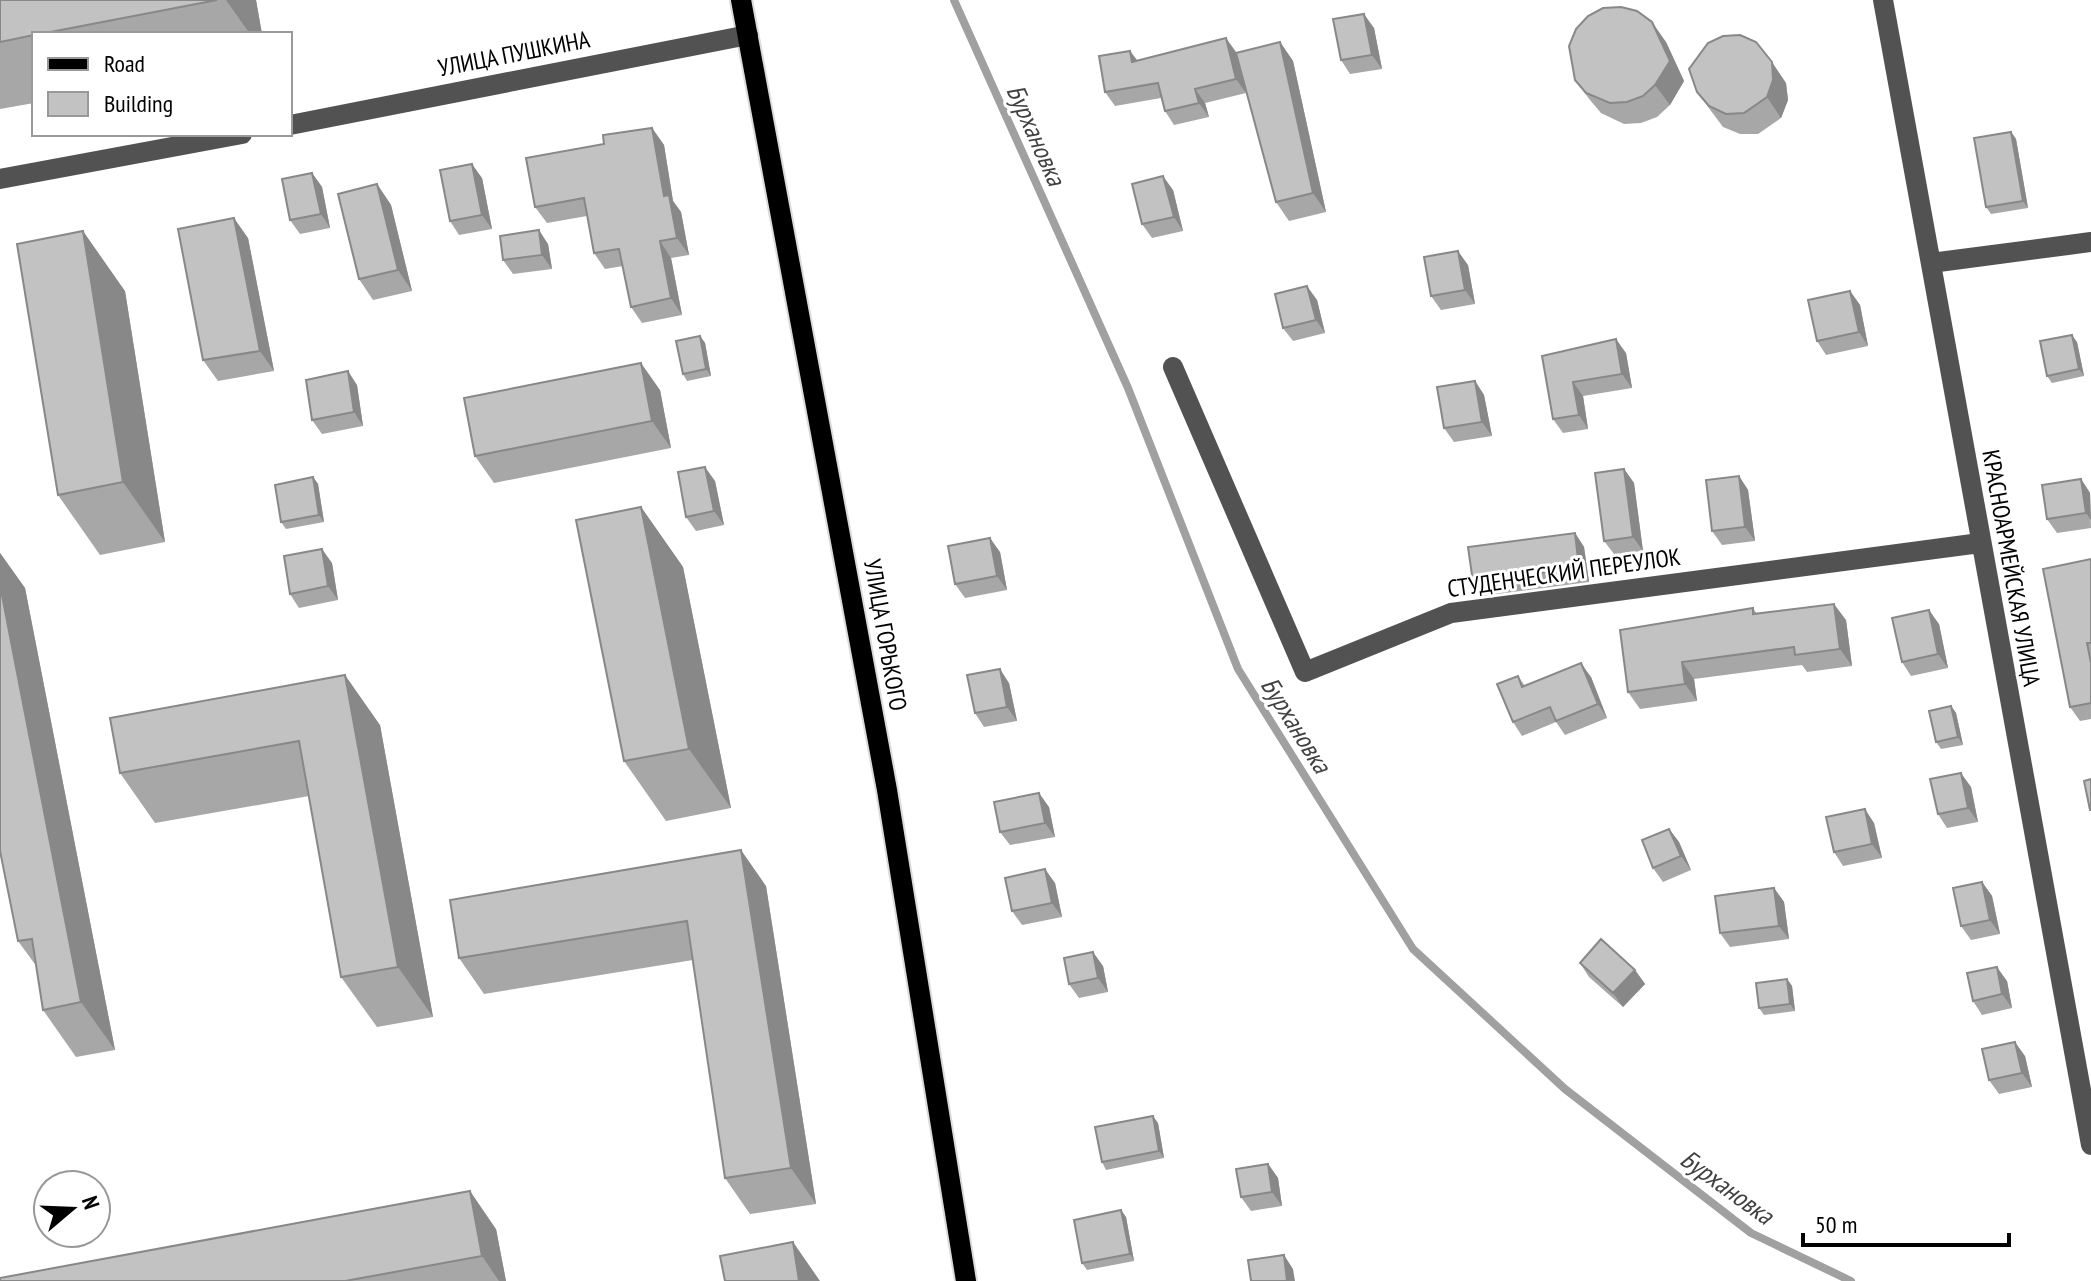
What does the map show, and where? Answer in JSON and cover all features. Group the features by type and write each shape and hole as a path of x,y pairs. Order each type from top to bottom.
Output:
{"main road":[{"name":"УЛИЦА ГОРЬКОГО","path":"741,0 887,790 966,1281"}],"street":[{"name":"КРАСНОАРМЕЙСКАЯ УЛИЦА","path":"1883,0 2091,1145"},
{"name":"УЛИЦА ПУШКИНА","path":"292,125 748,35"},
{"path":"0,179 231,136"},
{"path":"1931,263 2091,242"},
{"name":"СТУДЕНЧЕСКИЙ ПЕРЕУЛОК","path":"1173,367 1305,672 1451,613 1980,543"}],"building":[{"path":"0,0 217,0 50,32 32,32 32,35 0,42"},
{"path":"1621,7 1637,11 1652,22 1670,61 1655,85 1643,96 1627,102 1610,103 1586,93 1575,80 1569,46 1576,29 1588,16 1603,8"},
{"path":"1364,14 1372,55 1341,60 1333,19"},
{"path":"1740,35 1756,42 1772,62 1773,80 1767,97 1744,113 1726,114 1709,106 1697,92 1689,69 1708,43 1723,36"},
{"path":"1226,38 1236,79 1195,89 1199,103 1165,111 1158,83 1105,92 1099,56 1130,51 1132,62"},
{"path":"1280,42 1313,193 1276,202 1236,53"},
{"path":"652,128 664,196 669,195 677,238 660,241 671,298 631,307 619,249 594,253 584,198 535,207 526,158 604,144 603,135"},
{"path":"2011,132 2023,201 1986,207 1974,138"},
{"path":"472,164 482,215 450,221 440,170"},
{"path":"312,173 321,214 290,220 282,179"},
{"path":"1163,176 1174,217 1142,224 1132,184"},
{"path":"377,184 398,270 359,279 338,194"},
{"path":"234,218 260,351 203,360 178,229"},
{"path":"539,230 542,255 503,260 500,236"},
{"path":"83,231 123,482 58,495 17,244"},
{"path":"1458,251 1465,290 1431,296 1424,257"},
{"path":"1307,286 1316,320 1283,328 1275,294"},
{"path":"1850,291 1859,332 1817,341 1808,300"},
{"path":"2072,335 2079,369 2047,376 2040,341"},
{"path":"700,336 706,369 683,374 676,341"},
{"path":"1616,339 1622,374 1573,382 1579,415 1553,419 1542,356"},
{"path":"641,363 652,421 475,456 464,398"},
{"path":"348,371 354,412 312,420 306,380"},
{"path":"1475,381 1482,422 1444,428 1437,387"},
{"path":"705,467 714,511 686,517 678,472"},
{"path":"1624,469 1633,537 1604,541 1595,473"},
{"path":"1739,476 1745,527 1712,531 1706,480"},
{"path":"313,477 319,515 281,522 275,485"},
{"path":"2081,479 2086,513 2047,519 2042,485"},
{"path":"641,507 689,749 624,761 576,520"},
{"path":"1575,533 1579,568 1473,582 1468,547"},
{"path":"990,538 997,576 955,584 948,546"},
{"path":"322,549 328,586 290,594 284,556"},
{"path":"2091,559 2091,643 2087,643 2091,663 2091,703 2070,707 2043,569"},
{"path":"0,585 81,1002 43,1010 32,939 18,941 0,851"},
{"path":"1834,604 1840,649 1795,655 1794,647 1682,662 1685,684 1628,692 1620,630 1753,608 1753,614"},
{"path":"1929,610 1938,654 1902,662 1892,618"},
{"path":"1581,663 1598,704 1556,721 1550,707 1513,722 1497,684 1518,676 1522,687"},
{"path":"1000,669 1007,707 975,713 967,675"},
{"path":"345,675 398,967 341,977 299,741 120,773 110,718"},
{"path":"1951,706 1958,737 1936,742 1929,711"},
{"path":"1961,773 1968,808 1938,814 1930,779"},
{"path":"2091,779 2091,810 2090,810 2084,781"},
{"path":"1039,793 1045,823 1000,832 994,802"},
{"path":"1865,809 1872,844 1834,852 1826,817"},
{"path":"1669,829 1681,856 1653,868 1642,840"},
{"path":"741,850 791,1168 725,1178 687,921 459,958 450,900"},
{"path":"1045,869 1052,903 1012,911 1005,878"},
{"path":"1982,882 1990,920 1961,926 1953,888"},
{"path":"1774,888 1779,926 1720,933 1715,896"},
{"path":"1601,939 1635,970 1613,993 1580,963"},
{"path":"1093,952 1098,978 1069,984 1064,958"},
{"path":"1997,967 2002,994 1973,1001 1967,973"},
{"path":"1787,979 1790,1004 1759,1008 1756,983"},
{"path":"2015,1042 2022,1073 1989,1080 1982,1049"},
{"path":"1153,1116 1159,1151 1102,1162 1095,1127"},
{"path":"1268,1164 1272,1192 1241,1197 1236,1169"},
{"path":"470,1191 482,1256 345,1281 0,1281 0,1278"},
{"path":"1121,1210 1130,1254 1082,1263 1074,1220"},
{"path":"793,1242 799,1281 725,1281 720,1256"},
{"path":"1284,1255 1287,1281 1251,1281 1248,1260"}],"waterway":[{"name":"Бурхановка","path":"954,0 1128,388 1238,669 1413,949 1565,1089 1751,1233 1851,1281"}]}
